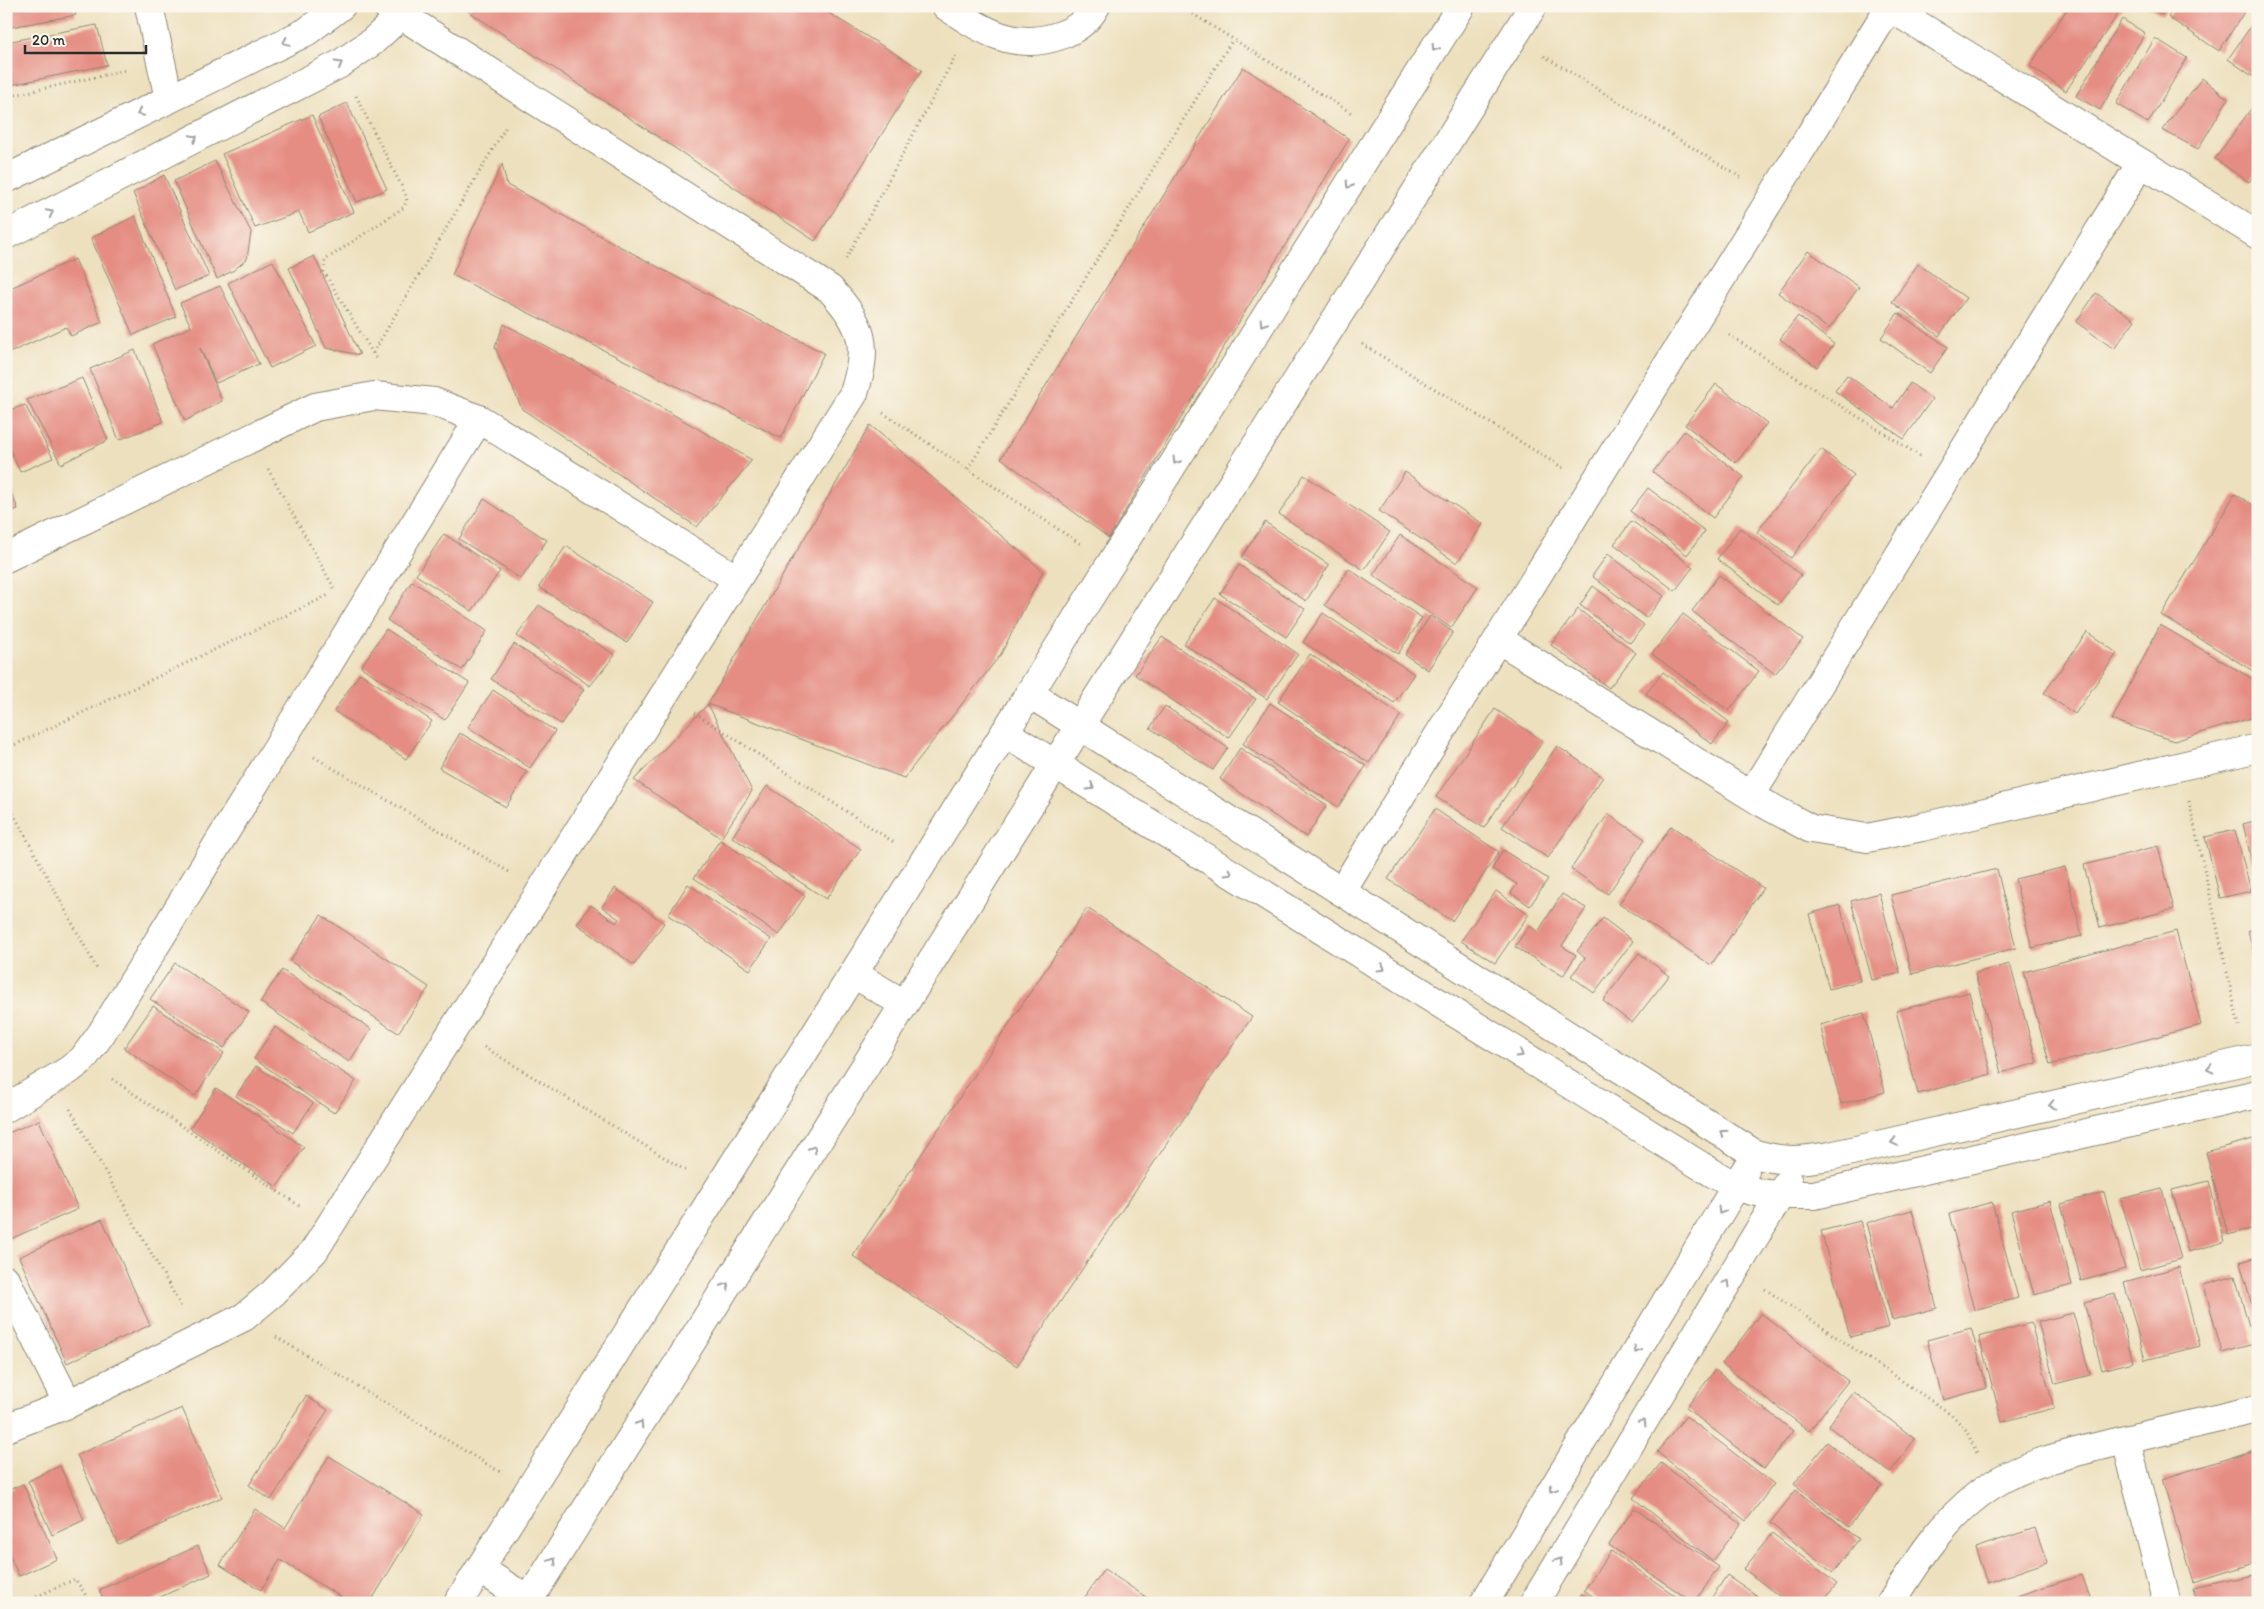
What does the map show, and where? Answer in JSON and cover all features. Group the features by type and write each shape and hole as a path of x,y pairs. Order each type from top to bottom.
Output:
{"street":[{"path":"149,6 169,99"},
{"path":"6,179 306,32 341,6"},
{"path":"946,6 972,24 1004,39 1026,42 1049,39 1070,32 1089,19 1096,6"},
{"path":"458,1603 1461,6"},
{"path":"480,1569 530,1602 904,1004 1533,6"},
{"path":"1342,891 1890,7 2258,235"},
{"path":"6,235 340,64 372,42 400,10 525,94 830,288 850,310 861,336 862,365 854,393 314,1251 273,1293 244,1317 68,1404 6,1428"},
{"path":"1751,795 2141,163"},
{"path":"6,558 315,407 374,396 434,402 479,419 737,579"},
{"path":"6,1108 53,1081 83,1059 118,1006 479,419"},
{"path":"1498,639 1751,795 1811,829 1867,838 1922,827 2258,748"},
{"path":"1030,694 1755,1154 1777,1160 1800,1161 1830,1156 2252,1059"},
{"path":"1005,733 1701,1166 1736,1186 1758,1193 1814,1195 2258,1094"},
{"path":"1345,945 1368,907"},
{"path":"854,974 904,1004"},
{"path":"1484,1603 1755,1154"},
{"path":"1534,1603 1800,1161"},
{"path":"6,1280 68,1404"},
{"path":"1891,1603 1920,1557 1947,1523 1980,1493 2017,1472 2058,1457 2258,1409"},
{"path":"2126,1440 2166,1603"}],"path":[{"path":"1180,6 1382,132"},
{"path":"830,288 972,24"},
{"path":"1513,38 1772,196"},
{"path":"968,469 1233,39"},
{"path":"6,97 162,62"},
{"path":"340,64 405,193 407,201 403,208 325,260 324,272 400,399"},
{"path":"374,353 525,94"},
{"path":"1699,316 1948,474"},
{"path":"1332,325 1592,487"},
{"path":"854,393 1112,564"},
{"path":"6,750 336,592 251,438"},
{"path":"665,694 924,861"},
{"path":"283,739 540,891"},
{"path":"2181,766 2252,1059"},
{"path":"6,800 118,1006"},
{"path":"454,1029 718,1190"},
{"path":"83,1059 330,1226"},
{"path":"53,1081 200,1339"},
{"path":"1736,1269 1951,1414 1966,1430 1994,1485"},
{"path":"244,1317 530,1490"},
{"path":"23,1603 75,1579 91,1603"}],"building":[{"path":"6,6 73,6 76,15 6,28"},
{"path":"471,6 817,6 922,70 815,241 468,11"},
{"path":"2069,6 2118,6 2122,8 2066,91 2030,66"},
{"path":"2148,6 2167,6 2162,15"},
{"path":"2175,6 2248,6 2219,51 2168,17"},
{"path":"2258,16 2258,74 2255,78 2228,59"},
{"path":"2122,19 2145,33 2100,110 2076,96"},
{"path":"97,25 107,65 6,86 6,42"},
{"path":"2155,38 2187,58 2148,123 2116,104"},
{"path":"1243,67 1349,139 1109,538 1001,458"},
{"path":"2202,78 2228,99 2198,149 2162,130"},
{"path":"2256,102 2258,103 2258,169 2249,182 2215,159"},
{"path":"347,103 387,189 357,202 318,117"},
{"path":"312,115 354,212 308,232 299,212 255,228 222,154"},
{"path":"215,161 251,232 247,259 234,270 217,279 174,181"},
{"path":"502,164 507,185 702,291 824,353 781,438 452,275"},
{"path":"164,175 209,276 175,290 133,193"},
{"path":"135,216 176,317 133,335 91,238"},
{"path":"1808,251 1859,287 1829,329 1778,293"},
{"path":"314,256 360,355 326,348 289,268"},
{"path":"75,259 102,322 71,336 66,327 9,353 6,347 6,290"},
{"path":"273,261 316,346 270,368 228,283"},
{"path":"1918,264 1966,298 1939,336 1892,302"},
{"path":"220,286 259,364 216,383 200,348 222,401 185,421 152,344 191,327 180,303"},
{"path":"2096,293 2135,320 2114,349 2076,322"},
{"path":"1898,313 1948,347 1930,373 1881,338"},
{"path":"1798,316 1834,344 1817,367 1780,339"},
{"path":"504,324 655,404 752,460 697,527 522,409 495,347"},
{"path":"135,350 163,422 119,440 90,369"},
{"path":"1847,375 1893,408 1910,383 1932,399 1904,439 1835,391"},
{"path":"82,378 108,440 61,464 27,400"},
{"path":"1716,384 1767,423 1736,463 1685,425"},
{"path":"25,405 53,458 20,472 6,441 6,411"},
{"path":"870,425 1043,571 1001,654 904,778 708,704"},
{"path":"1684,431 1744,477 1713,518 1653,472"},
{"path":"1821,449 1854,475 1791,558 1757,532"},
{"path":"1405,472 1483,524 1457,563 1379,511"},
{"path":"1304,475 1390,532 1364,570 1279,514"},
{"path":"6,480 18,509 6,513"},
{"path":"1648,488 1705,531 1687,555 1630,511"},
{"path":"2235,494 2258,508 2258,674 2161,615"},
{"path":"484,499 547,540 521,579 459,539"},
{"path":"1632,521 1693,567 1675,591 1614,544"},
{"path":"1265,522 1329,565 1306,601 1241,558"},
{"path":"1740,528 1801,575 1778,605 1717,559"},
{"path":"444,534 500,571 472,611 416,575"},
{"path":"1400,535 1478,587 1451,628 1373,575"},
{"path":"566,546 653,602 627,643 539,587"},
{"path":"1608,554 1664,596 1646,618 1592,576"},
{"path":"1239,565 1305,609 1286,637 1220,594"},
{"path":"1349,569 1422,618 1398,654 1325,605"},
{"path":"1719,575 1803,639 1775,674 1692,611"},
{"path":"412,581 487,631 462,670 387,620"},
{"path":"1593,586 1644,625 1630,643 1580,605"},
{"path":"1215,598 1298,654 1267,699 1184,644"},
{"path":"539,605 615,655 590,686 517,636"},
{"path":"1578,609 1636,653 1609,688 1551,645"},
{"path":"1323,613 1414,674 1394,703 1303,642"},
{"path":"1683,614 1759,671 1729,711 1652,654"},
{"path":"1430,616 1453,632 1428,670 1405,655"},
{"path":"2160,625 2258,682 2258,716 2174,741 2112,720"},
{"path":"386,629 469,683 445,720 361,667"},
{"path":"2087,632 2117,653 2075,714 2044,693"},
{"path":"1162,637 1256,699 1229,738 1135,675"},
{"path":"514,644 584,689 561,724 491,679"},
{"path":"1310,654 1401,715 1369,763 1278,702"},
{"path":"1663,672 1729,722 1712,744 1646,694"},
{"path":"360,673 432,721 406,759 334,711"},
{"path":"493,690 555,731 530,768 468,727"},
{"path":"1270,703 1366,766 1338,807 1243,744"},
{"path":"708,704 752,791 721,838 634,780"},
{"path":"1165,706 1228,748 1213,770 1150,728"},
{"path":"1495,709 1543,741 1484,828 1436,797"},
{"path":"460,733 527,772 506,807 439,768"},
{"path":"1557,746 1603,777 1548,858 1502,827"},
{"path":"1240,748 1327,805 1306,837 1220,779"},
{"path":"767,786 861,849 826,899 732,837"},
{"path":"1435,809 1499,852 1452,921 1388,879"},
{"path":"1608,814 1645,839 1608,894 1571,869"},
{"path":"2258,820 2258,883 2257,883 2243,824"},
{"path":"1671,826 1763,888 1711,965 1619,904"},
{"path":"2235,830 2251,891 2220,898 2205,837"},
{"path":"720,840 805,896 779,935 694,878"},
{"path":"2158,846 2174,909 2100,928 2084,865"},
{"path":"1503,850 1548,879 1530,906 1511,893 1517,884 1492,869"},
{"path":"2065,867 2082,936 2032,948 2015,879"},
{"path":"1997,869 2016,948 1912,974 1891,895"},
{"path":"688,884 771,939 750,970 668,915"},
{"path":"615,888 664,923 634,965 577,924 591,905 616,923 619,919 602,907"},
{"path":"1496,891 1529,914 1495,963 1461,941"},
{"path":"1879,893 1900,973 1872,980 1851,901"},
{"path":"1562,894 1586,908 1562,946 1576,955 1563,976 1515,947 1529,925 1538,932"},
{"path":"1840,905 1860,981 1829,989 1809,914"},
{"path":"1087,908 1252,1017 1017,1366 853,1256"},
{"path":"321,915 429,987 398,1033 290,961"},
{"path":"1603,918 1633,941 1594,993 1571,976 1585,958 1577,951"},
{"path":"2258,928 2258,968 2257,968 2248,931"},
{"path":"2176,931 2201,1025 2050,1065 2024,972"},
{"path":"1639,953 1669,976 1632,1023 1603,1001"},
{"path":"175,963 249,1012 224,1048 150,999"},
{"path":"2010,964 2037,1063 2001,1073 1975,973"},
{"path":"282,970 371,1029 349,1062 260,1002"},
{"path":"1969,992 1991,1074 1918,1094 1896,1011"},
{"path":"153,1006 224,1053 195,1096 124,1048"},
{"path":"1864,1013 1885,1092 1841,1104 1820,1025"},
{"path":"275,1027 356,1081 334,1113 254,1059"},
{"path":"256,1066 313,1103 293,1133 236,1096"},
{"path":"216,1088 304,1147 277,1187 190,1128"},
{"path":"39,1120 78,1209 6,1241 6,1134"},
{"path":"2253,1139 2258,1156 2258,1227 2228,1235 2206,1152"},
{"path":"2209,1181 2224,1242 2188,1252 2172,1190"},
{"path":"2162,1189 2181,1259 2140,1270 2121,1199"},
{"path":"2104,1192 2125,1269 2081,1281 2061,1204"},
{"path":"2050,1201 2072,1285 2034,1295 2011,1211"},
{"path":"1992,1202 2018,1298 1974,1310 1949,1214"},
{"path":"1912,1210 1937,1308 1892,1320 1866,1223"},
{"path":"102,1219 150,1325 67,1363 19,1257"},
{"path":"1860,1221 1889,1327 1850,1337 1821,1231"},
{"path":"2258,1257 2258,1323 2257,1323 2240,1262"},
{"path":"2179,1267 2200,1346 2145,1360 2124,1282"},
{"path":"2235,1276 2254,1344 2222,1353 2204,1285"},
{"path":"2115,1294 2133,1362 2102,1370 2084,1302"},
{"path":"1761,1313 1848,1381 1809,1431 1722,1364"},
{"path":"2073,1313 2090,1375 2055,1384 2038,1322"},
{"path":"2031,1323 2054,1408 2002,1422 1979,1337"},
{"path":"1971,1328 1987,1388 1943,1400 1927,1340"},
{"path":"1715,1370 1793,1431 1764,1469 1686,1408"},
{"path":"1854,1392 1915,1439 1890,1473 1828,1426"},
{"path":"306,1396 328,1410 271,1500 249,1485"},
{"path":"182,1408 222,1497 118,1544 77,1455"},
{"path":"1686,1416 1774,1484 1746,1521 1657,1452"},
{"path":"1827,1442 1882,1485 1849,1527 1794,1484"},
{"path":"2258,1449 2258,1562 2194,1582 2162,1479"},
{"path":"329,1456 424,1514 370,1603 351,1603 280,1560 261,1590 220,1565 255,1509 285,1528"},
{"path":"1661,1463 1741,1524 1713,1561 1633,1498"},
{"path":"60,1466 84,1520 52,1535 28,1481"},
{"path":"23,1484 57,1559 19,1576 6,1548 6,1491"},
{"path":"1796,1490 1859,1539 1833,1573 1770,1523"},
{"path":"1634,1508 1719,1567 1694,1603 1609,1545"},
{"path":"2035,1528 2047,1562 1987,1583 1975,1548"},
{"path":"1772,1533 1837,1584 1821,1603 1788,1603 1744,1569"},
{"path":"198,1546 211,1574 147,1603 105,1603 99,1590"},
{"path":"1611,1551 1686,1603 1602,1603 1584,1590"},
{"path":"1104,1569 1155,1603 1081,1603"},
{"path":"2258,1574 2258,1603 2197,1603 2194,1588"},
{"path":"1727,1575 1768,1603 1708,1603"},
{"path":"2082,1575 2092,1603 1998,1602"},
{"path":"1582,1594 1595,1603 1576,1603"}]}
